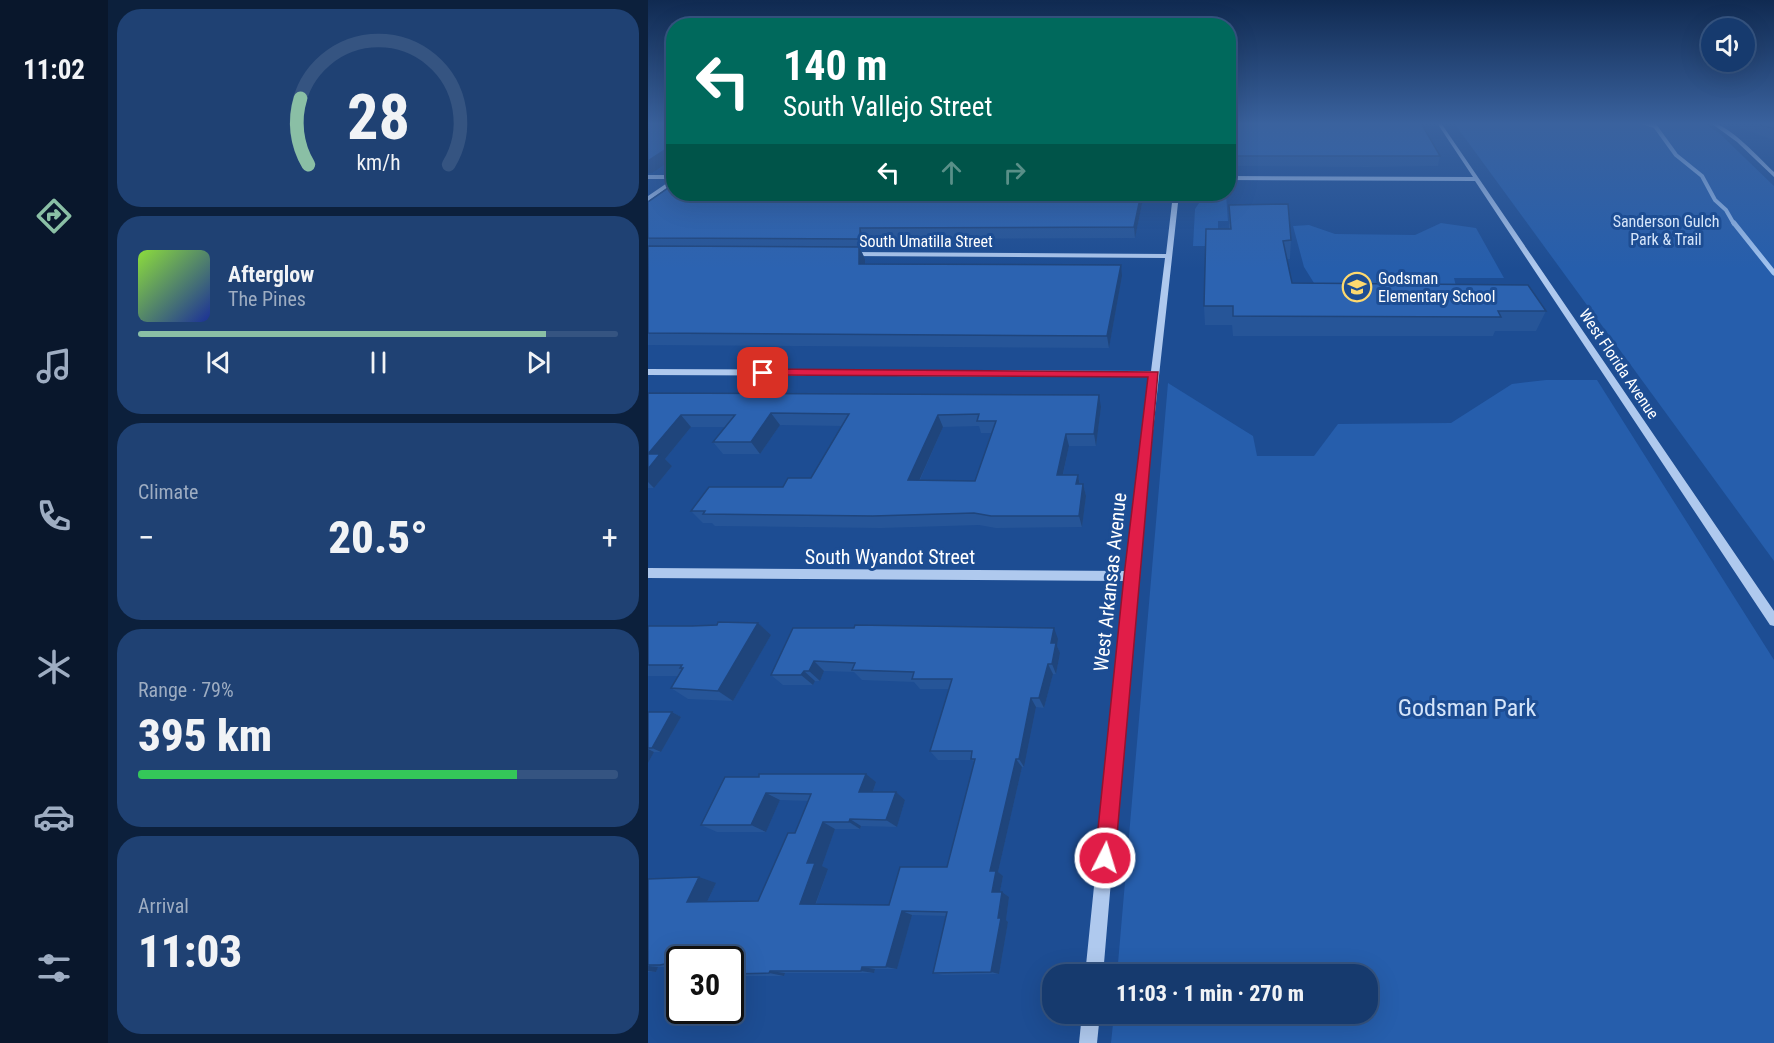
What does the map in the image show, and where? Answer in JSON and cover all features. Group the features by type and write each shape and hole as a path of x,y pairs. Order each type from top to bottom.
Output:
{"street":[{"name":"West Florida Avenue","path":"1471,172 1774,621"},
{"path":"648,177 666,178"},
{"path":"1236,178 1476,179"},
{"path":"648,199 666,185"},
{"name":"West Arkansas Avenue","path":"1095,964 1131,576 1175,201"},
{"name":"South Umatilla Street","path":"837,254 1167,256"},
{"path":"648,372 1154,374"},
{"name":"South Wyandot Street","path":"648,573 1131,576"},
{"path":"1088,1043 1089,1024"}],"green space":[{"name":"Sanderson Gulch Park & Trail","path":"1490,172 1759,172 1774,186 1774,561"},
{"path":"1200,201 1227,201 1228,221 1218,221 1218,246 1193,246 1195,209"},
{"path":"1441,223 1476,228 1504,278 1454,278 1457,290 1319,291 1304,267 1293,226 1309,225 1335,234 1415,235"},
{"name":"Godsman Park","path":"1546,380 1597,380 1774,660 1774,1043 1111,1043 1113,1024 1378,1024 1378,964 1118,964 1168,383 1253,436 1257,456 1314,456 1338,424 1451,423 1512,384"}],"building":[{"path":"666,190 666,201 1140,201 1134,227 860,228 860,239 648,238 648,202"},
{"path":"1288,204 1291,240 1283,241 1292,283 1528,285 1546,311 1498,311 1501,317 1233,316 1233,306 1204,306 1206,229 1231,229 1229,205"},
{"path":"648,246 859,247 859,264 1121,265 1107,336 648,333"},
{"path":"648,393 1099,395 1094,434 1066,434 1057,475 1078,475 1076,484 1083,484 1079,516 991,516 974,513 873,516 703,514 705,511 691,511 709,487 783,487 788,478 811,478 849,414 771,413 751,442 713,442 735,415 681,415 648,454","holes":["979,414 977,421 996,421 975,481 908,480 938,415"]},
{"path":"648,454 660,454 648,469"},
{"path":"718,622 758,623 718,691 671,688 683,668 680,668 682,665 648,665 648,626 717,625"},
{"path":"855,625 1054,628 1051,643 1056,643 1052,664 1048,664 1039,698 1031,698 1019,759 1016,759 990,871 996,871 992,892 1002,892 998,918 1001,918 991,972 933,973 947,912 902,911 886,967 862,967 861,971 770,971 769,973 744,974 744,946 666,946 666,964 648,965 648,879 699,877 687,902 758,901 788,833 795,833 811,794 766,793 751,825 701,825 725,777 759,777 759,774 866,774 859,792 896,792 886,820 850,819 849,822 823,822 807,863 815,863 800,904 889,905 900,867 947,867 975,759 971,759 972,751 930,751 952,679 912,679 914,672 852,670 855,663 814,661 809,671 804,671 801,675 771,675 793,628 854,628"},
{"path":"648,712 672,712 652,748 648,748"}],"waterway":[{"path":"1697,172 1702,176 1715,200 1726,210 1734,224"},
{"path":"1734,223 1774,273"}],"place":[{"name":"Godsman Elementary School","path":"1357,287"}],"route":[{"path":"763,373 1154,374 1131,576 1105,858"}]}
